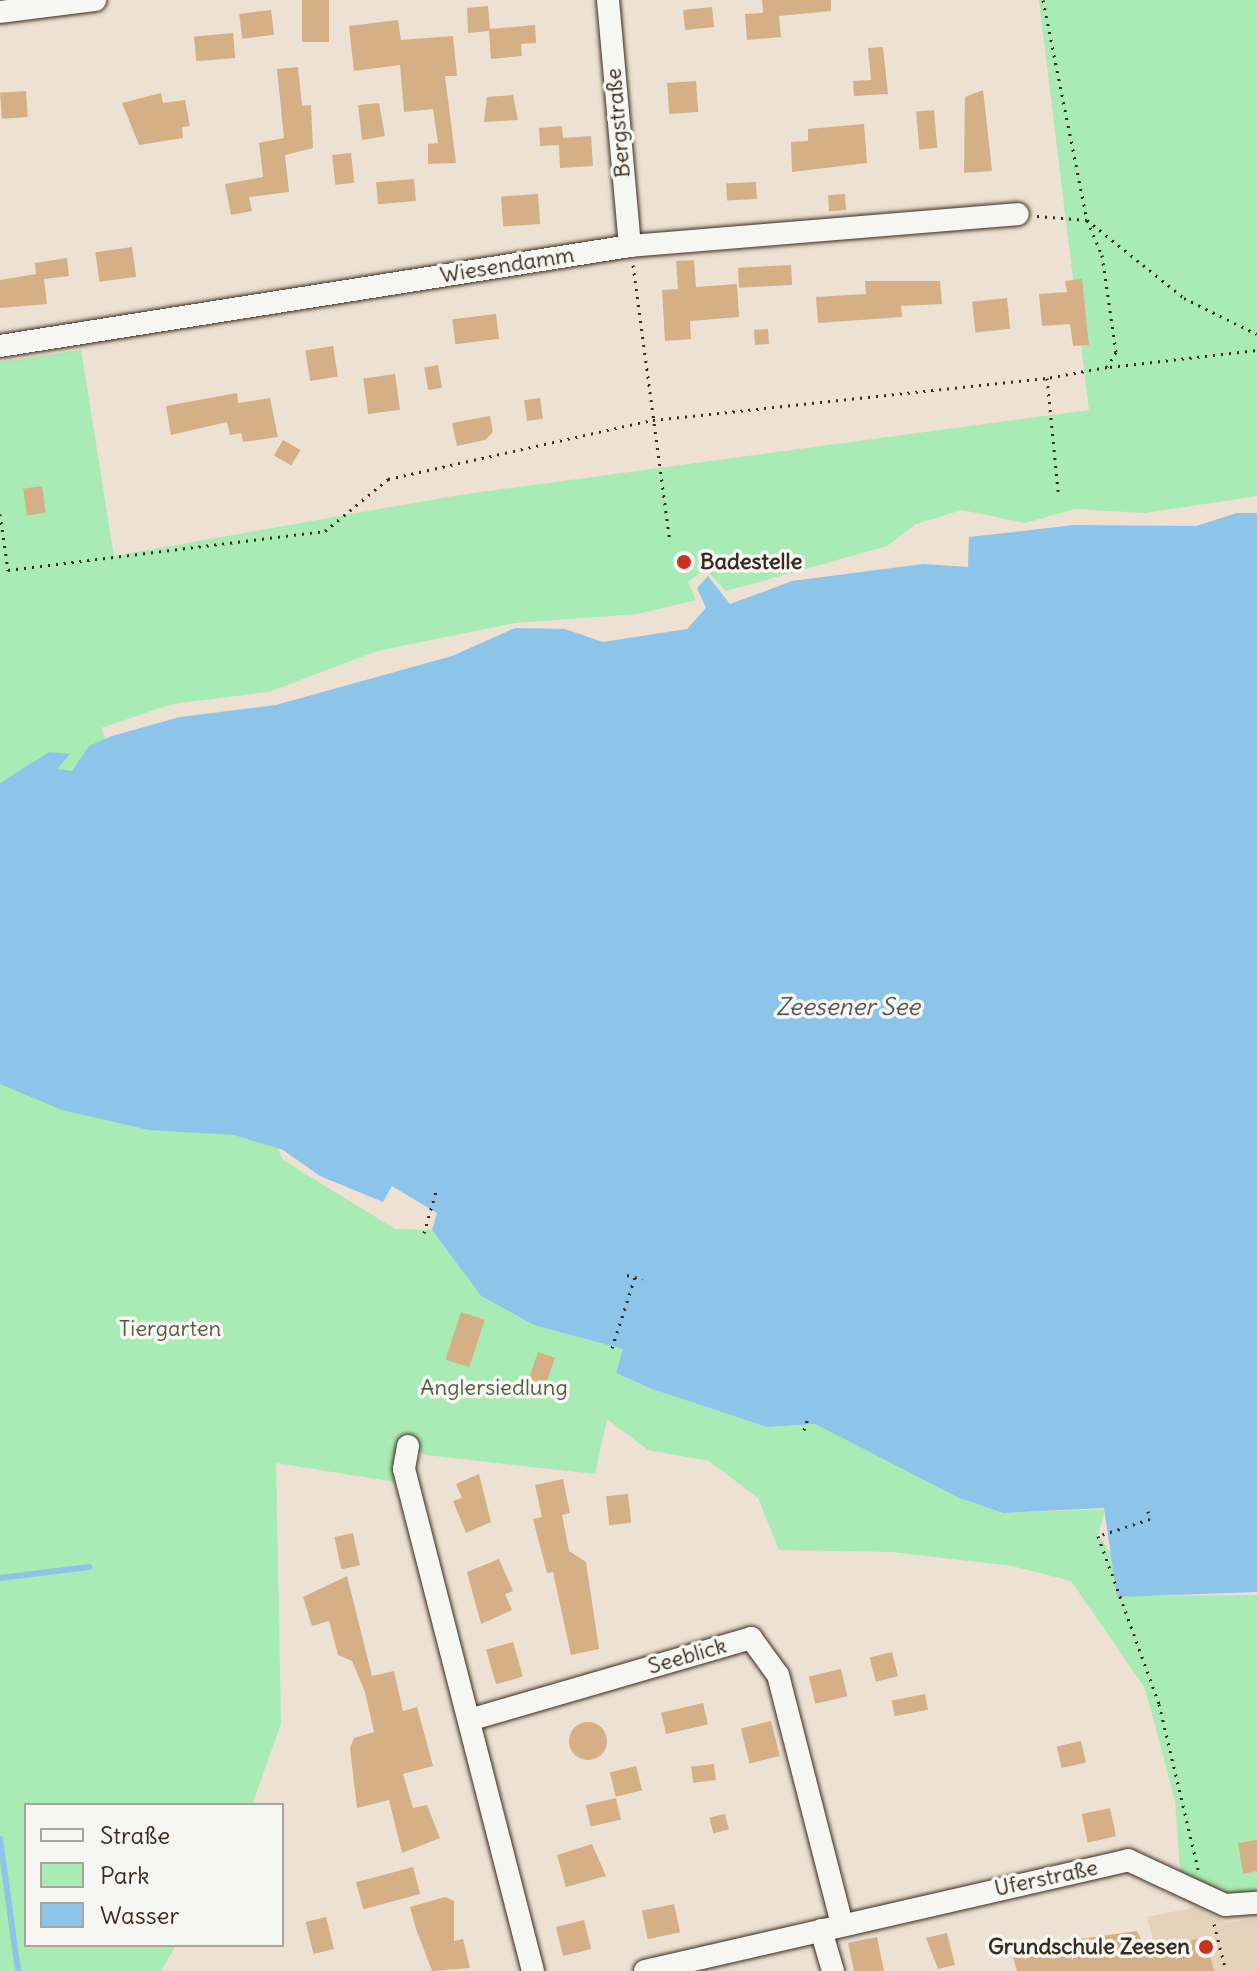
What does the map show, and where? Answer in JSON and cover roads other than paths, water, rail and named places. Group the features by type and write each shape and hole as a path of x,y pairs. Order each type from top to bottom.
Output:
{"street":[{"path":"0,12 95,0"},
{"name":"Bergstraße","path":"608,0 630,246"},
{"name":"Wiesendamm","path":"0,346 630,246 1018,214"},
{"path":"408,1446 404,1469 533,1971"},
{"name":"Seeblick","path":"469,1720 751,1638 778,1675 832,1927"},
{"name":"Uferstraße","path":"645,1971 1128,1860 1235,1908 1257,1903"},
{"path":"832,1927 833,1971"}],"water":[{"name":"Zeesener See","path":"1237,513 1257,513 1257,1592 1117,1597 1104,1508 1003,1513 959,1498 815,1424 767,1427 652,1389 616,1373 623,1349 534,1325 481,1296 432,1230 437,1213 392,1186 383,1202 320,1176 283,1150 234,1135 149,1130 62,1110 0,1084 0,783 49,752 70,754 57,769 72,771 89,746 112,736 180,717 276,705 452,656 515,628 565,629 603,642 687,629 706,608 697,588 708,576 730,604 792,581 923,564 968,567 969,537 1074,525 1196,526"}],"waterway":[{"path":"0,1578 89,1567"},
{"path":"0,1839 18,1971"}],"place":[{"name":"Badestelle","path":"684,562"},
{"name":"Grundschule Zeesen","path":"1206,1947"}],"park label":[{"name":"Tiergarten","path":"170,1329"},
{"name":"Anglersiedlung","path":"494,1388"}]}
